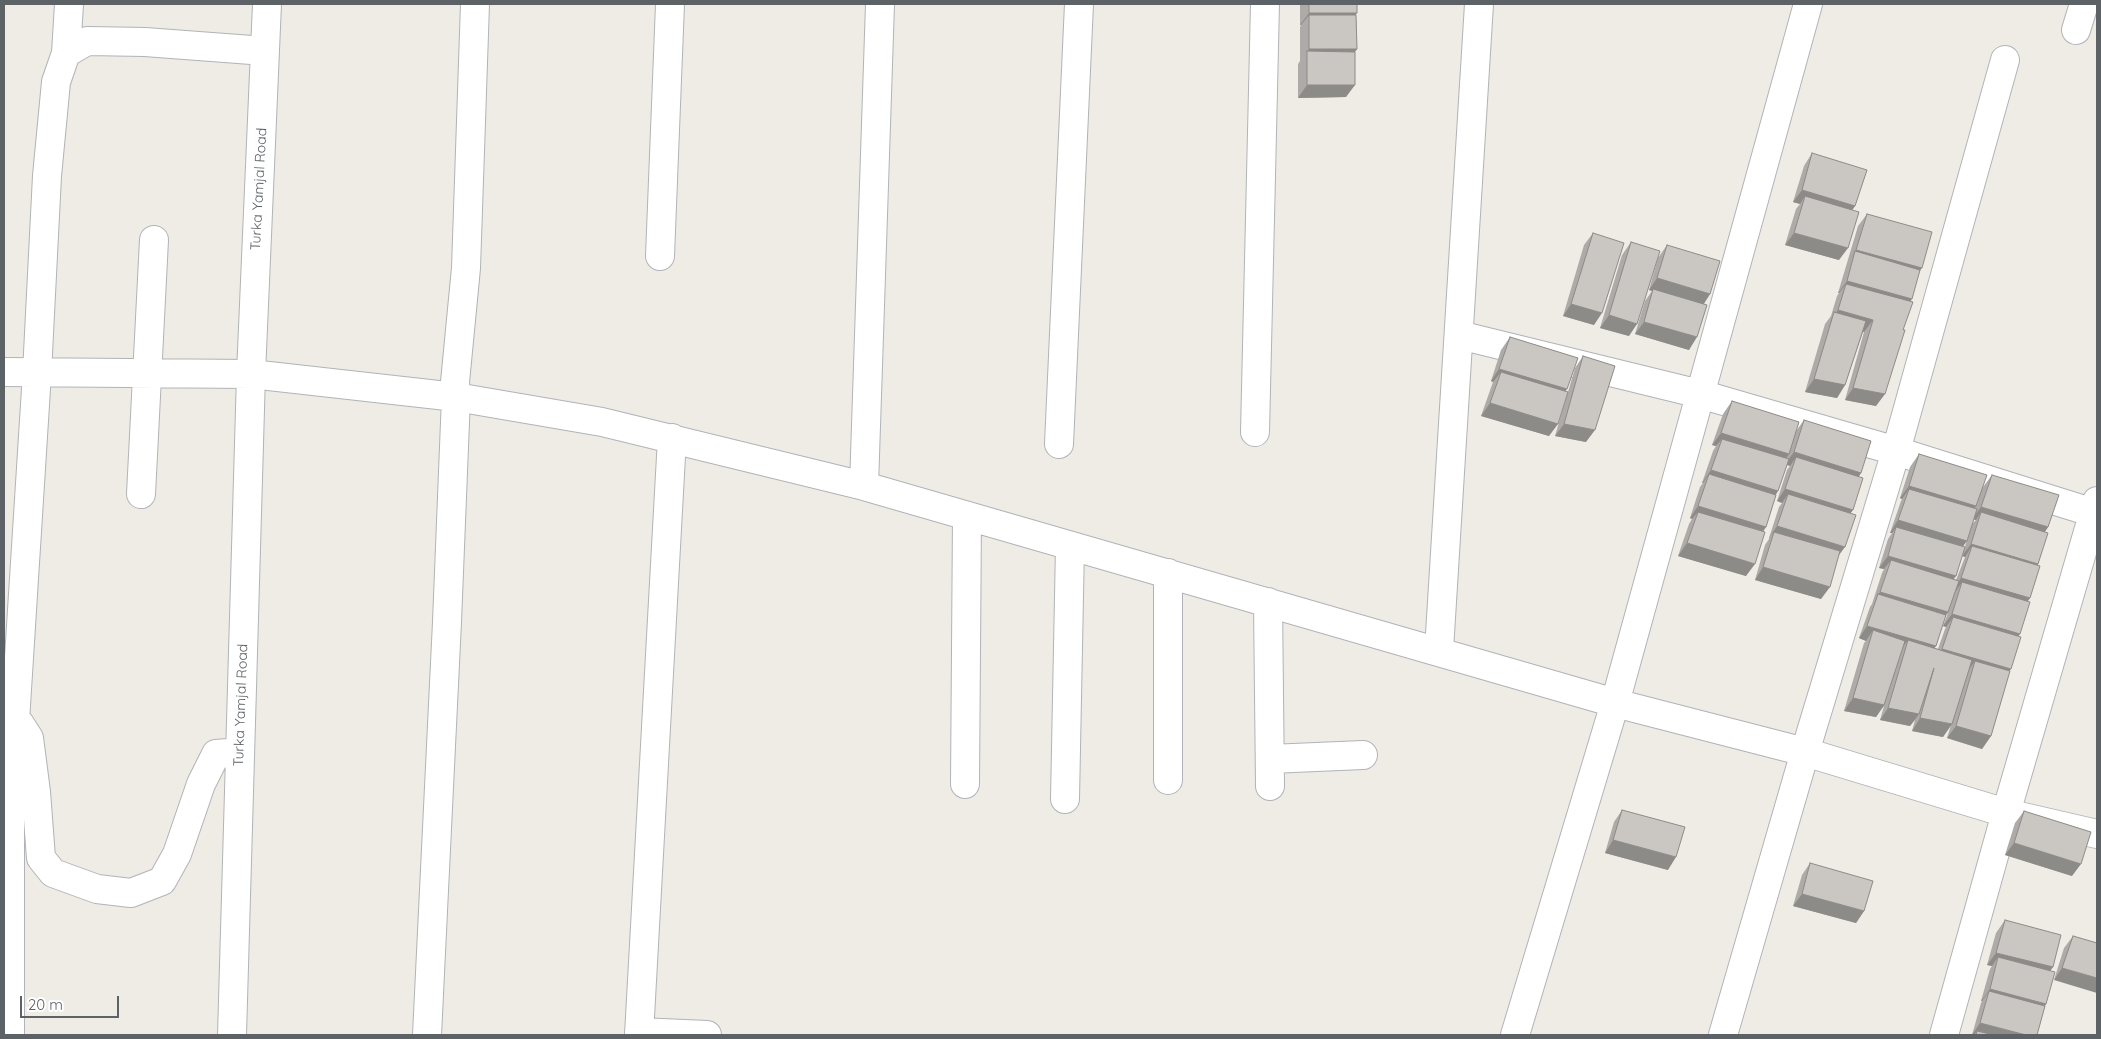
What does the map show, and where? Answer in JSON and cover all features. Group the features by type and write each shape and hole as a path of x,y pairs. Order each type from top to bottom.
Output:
{"street":[{"path":"10,1035 10,800 50,148 56,82 66,53 69,4"},
{"name":"Turka Yamjal Road","path":"232,1035 251,374 268,4"},
{"path":"427,1035 447,622 455,382 466,268 475,4"},
{"path":"660,256 670,4"},
{"path":"864,486 880,4"},
{"path":"1059,444 1079,4"},
{"path":"1255,432 1265,4"},
{"path":"1439,650 1479,4"},
{"path":"1515,1035 1615,703 1808,4"},
{"path":"2076,30 2084,4"},
{"path":"66,53 87,42 145,42 265,51"},
{"path":"1723,1035 1805,752 1896,451 2005,60"},
{"path":"141,494 154,240"},
{"path":"1459,335 1700,394 2095,507 1944,1035"},
{"path":"4,372 251,374 456,397 602,422 864,486 1439,650 1615,703 1805,752 2006,813 2097,834"},
{"path":"672,438 639,1034 706,1035"},
{"path":"965,784 967,516"},
{"path":"1065,799 1070,546"},
{"path":"1168,573 1168,780"},
{"path":"1268,602 1270,786"},
{"path":"4,606 21,627"},
{"path":"15,717 29,738 36,792 40,858 54,873 97,889 131,894 162,881 177,854 200,784 216,754 240,752"},
{"path":"1270,759 1363,755"}],"building":[{"path":"1309,4 1357,4 1357,13 1309,13"},
{"path":"1309,15 1356,15 1357,49 1309,49"},
{"path":"1307,51 1355,52 1355,85 1307,85"},
{"path":"1812,153 1867,170 1855,206 1802,190"},
{"path":"1805,196 1859,212 1848,248 1794,233"},
{"path":"1867,214 1932,232 1922,268 1856,250"},
{"path":"1593,233 1624,243 1602,313 1571,304"},
{"path":"1631,242 1660,251 1637,324 1609,315"},
{"path":"1667,245 1720,261 1710,294 1657,278"},
{"path":"1855,251 1920,270 1912,299 1847,281"},
{"path":"1846,284 1913,302 1885,394 1853,388 1873,320 1838,310"},
{"path":"1653,289 1707,305 1697,337 1644,322"},
{"path":"1834,312 1866,321 1845,385 1814,379"},
{"path":"1510,337 1578,358 1567,389 1499,369"},
{"path":"1583,356 1615,366 1595,430 1564,424"},
{"path":"1501,372 1568,392 1558,424 1490,403"},
{"path":"1732,401 1799,422 1789,454 1721,433"},
{"path":"1804,420 1871,441 1861,473 1794,452"},
{"path":"1722,439 1789,459 1778,491 1711,470"},
{"path":"1919,454 1987,475 1976,506 1909,486"},
{"path":"1796,457 1863,478 1853,510 1785,489"},
{"path":"1709,474 1776,495 1766,527 1698,506"},
{"path":"1992,475 2059,495 2048,527 1981,507"},
{"path":"1909,489 1977,509 1967,541 1898,520"},
{"path":"1788,494 1856,515 1845,547 1777,526"},
{"path":"1698,512 1765,532 1755,564 1687,543"},
{"path":"1981,512 2048,533 2038,564 1971,544"},
{"path":"1896,527 1965,547 1956,576 1888,556"},
{"path":"1774,532 1840,551 1830,587 1763,567"},
{"path":"1972,546 2040,566 2030,598 1961,578"},
{"path":"1891,560 1959,581 1948,612 1880,592"},
{"path":"1962,582 2030,602 2020,634 1952,614"},
{"path":"1878,594 1946,615 1936,646 1867,626"},
{"path":"1953,617 2021,637 2011,669 1942,649"},
{"path":"1873,630 1905,641 1884,705 1853,698"},
{"path":"1908,640 1972,660 1952,724 1920,718 1934,668 1919,714 1888,708"},
{"path":"1975,661 2010,671 1991,736 1956,726"},
{"path":"1622,810 1685,827 1676,857 1613,840"},
{"path":"2024,811 2091,832 2081,864 2014,843"},
{"path":"1810,863 1873,881 1864,911 1802,894"},
{"path":"2005,920 2061,935 2053,967 1996,953"},
{"path":"2073,936 2097,943 2097,978 2062,968"},
{"path":"1998,957 2055,972 2046,1004 1990,989"},
{"path":"1989,991 2045,1006 2037,1035 2026,1035 1980,1023"},
{"path":"1977,1031 1994,1035 1976,1035"}]}
